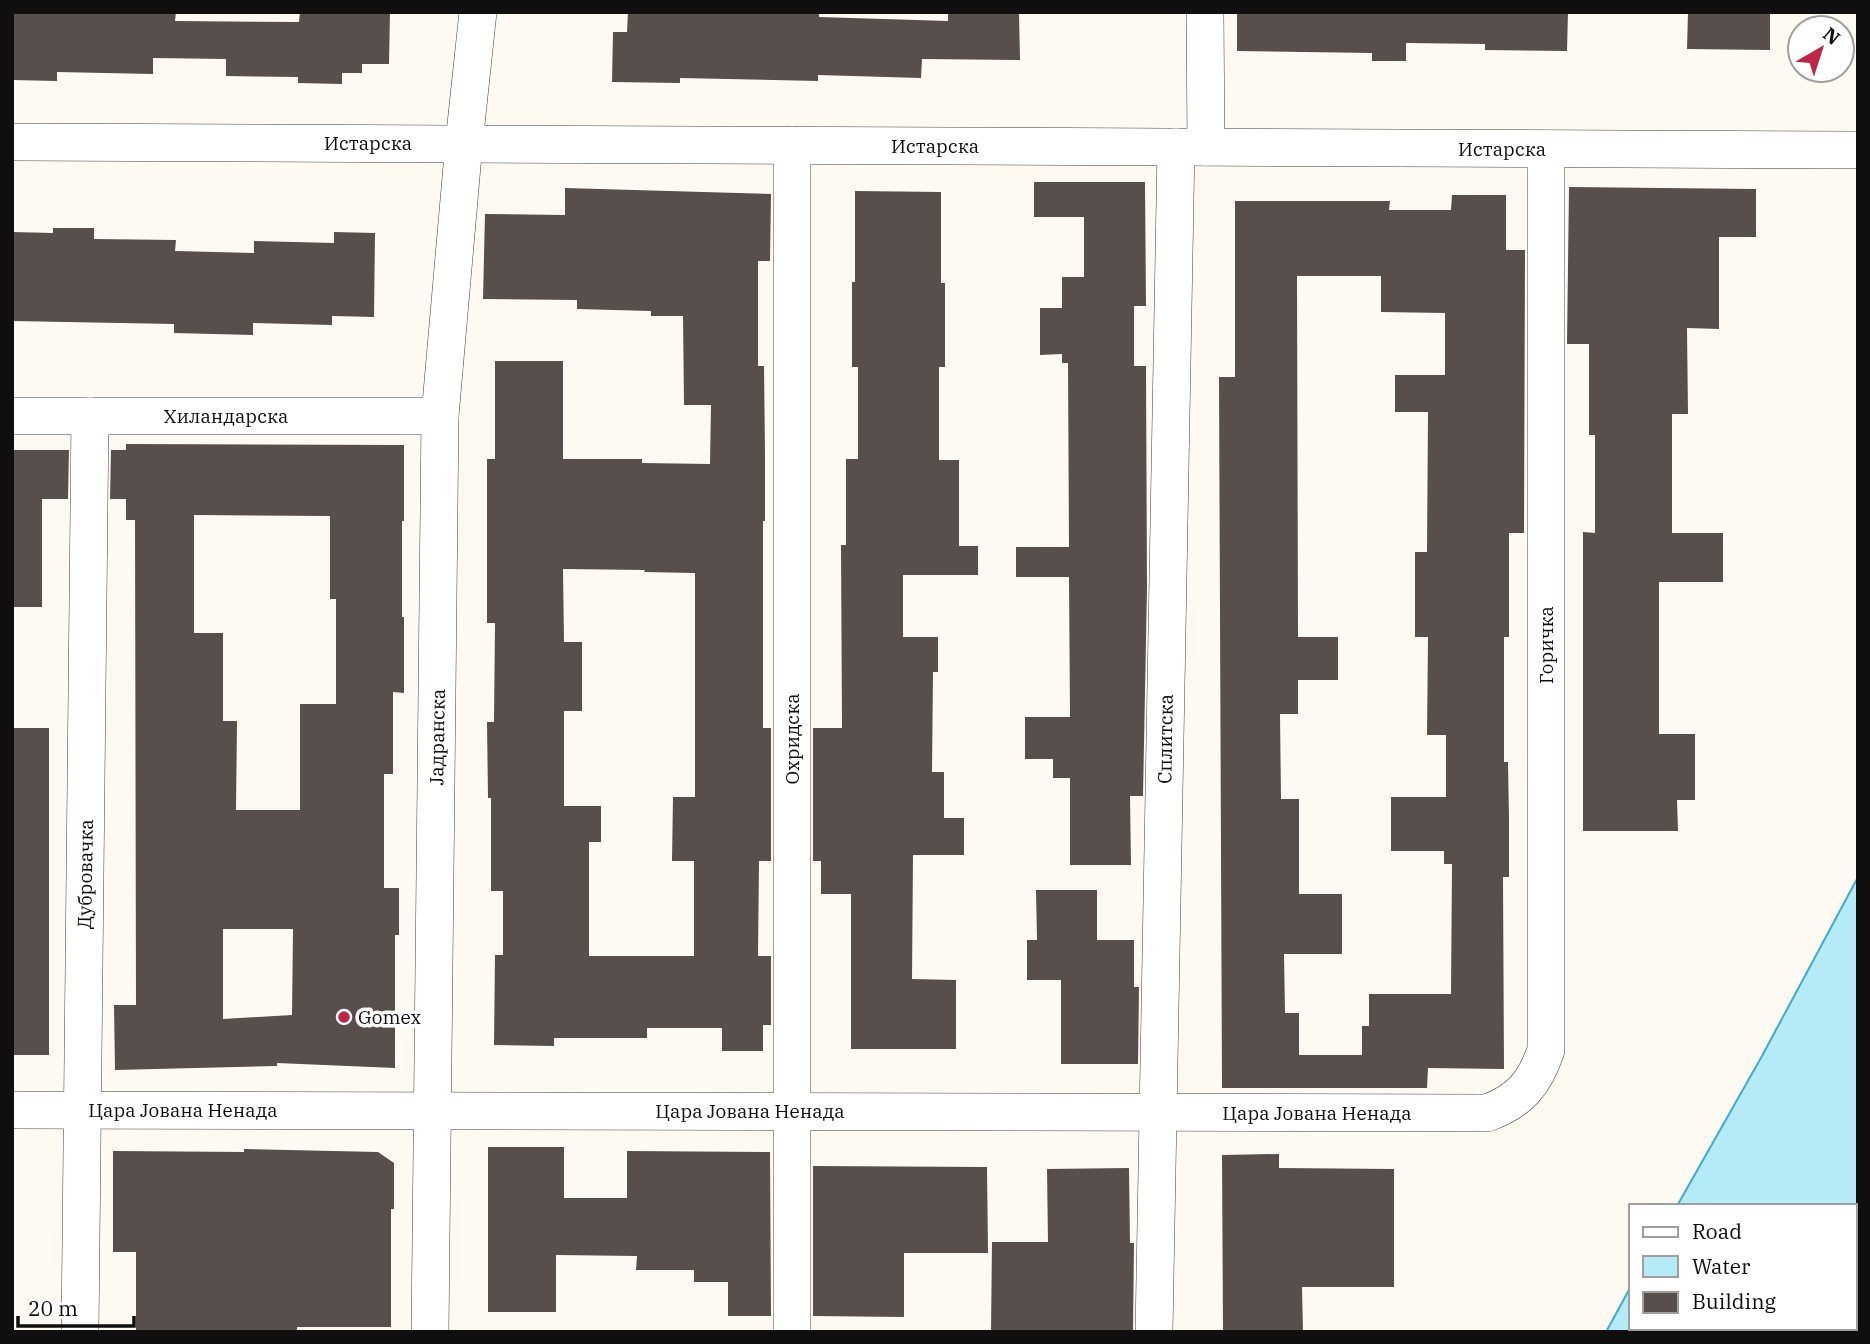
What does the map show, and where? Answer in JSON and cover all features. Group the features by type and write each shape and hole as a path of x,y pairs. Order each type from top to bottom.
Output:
{"street":[{"name":"Јадранска","path":"430,1332 440,416 478,12"},
{"name":"Сплитска","path":"1154,1332 1158,1112 1191,147 1205,12"},
{"name":"Истарска","path":"12,142 1858,150"},
{"name":"Охридска","path":"792,145 792,1332"},
{"name":"Горичка","path":"1487,1113 1515,1099 1539,1070 1546,1050 1546,149"},
{"name":"Хиландарска","path":"12,416 440,416"},
{"name":"Дубровачка","path":"80,1332 90,416"},
{"name":"Цара Јована Ненада","path":"12,1110 1487,1113"}],"water":[{"path":"1858,877 1858,1332 1606,1332 1629,1290 1629,1330 1856,1330 1856,1204 1678,1204 1762,1056"}],"building":[{"path":"12,12 176,12 175,21 299,22 300,12 390,12 389,64 362,64 362,73 342,73 342,84 298,83 298,77 226,76 226,59 153,58 153,74 57,72 57,81 12,80"},
{"path":"628,12 819,12 819,17 948,21 948,12 1019,12 1020,60 922,59 921,78 818,75 818,81 680,78 680,83 612,82 613,32 627,32"},
{"path":"1237,12 1568,12 1567,51 1485,50 1485,44 1406,43 1406,61 1372,61 1372,53 1237,51"},
{"path":"1688,12 1770,12 1770,50 1687,49"},
{"path":"1034,182 1145,182 1146,306 1134,306 1134,366 1146,366 1147,588 1143,796 1130,796 1131,865 1070,865 1070,778 1053,778 1053,759 1025,759 1025,717 1070,717 1069,577 1016,577 1016,547 1069,547 1068,363 1062,363 1062,354 1040,355 1040,308 1062,308 1062,277 1084,277 1084,217 1034,217"},
{"path":"1569,187 1756,189 1756,237 1719,237 1719,329 1687,328 1688,414 1672,414 1672,533 1723,533 1723,582 1659,582 1659,734 1695,734 1695,800 1677,800 1678,831 1583,831 1583,532 1595,533 1595,435 1589,435 1589,344 1567,344"},
{"path":"565,188 771,194 770,261 758,261 758,366 764,366 765,455 763,728 771,728 771,861 759,861 758,956 771,956 771,1025 763,1025 763,1051 722,1051 722,1028 647,1028 647,1038 554,1038 554,1046 494,1045 495,955 503,955 503,891 491,891 491,798 488,798 487,722 494,722 495,623 487,623 487,459 495,459 495,361 563,361 563,459 642,459 642,463 710,464 711,405 684,405 683,316 651,316 651,311 577,309 577,300 483,299 485,214 565,215","holes":["563,569 645,570 644,572 695,573 695,797 673,797 672,861 694,861 694,956 589,956 589,842 601,842 601,806 564,806 564,711 582,711 582,642 564,642"]},
{"path":"855,191 941,192 945,367 939,367 939,460 959,460 959,546 978,546 978,575 903,575 903,637 938,637 938,672 933,672 932,772 944,772 944,818 964,818 964,855 913,855 912,979 956,980 956,1049 851,1049 851,894 821,894 821,861 813,861 813,728 842,728 841,545 846,545 846,459 858,459 858,367 852,367"},
{"path":"1452,195 1506,195 1506,250 1525,250 1524,533 1509,533 1509,637 1504,637 1504,762 1508,762 1509,877 1503,877 1504,1069 1428,1068 1427,1088 1222,1088 1219,377 1235,377 1235,201 1390,201 1389,210 1451,210","holes":["1297,276 1381,276 1381,312 1445,313 1445,375 1395,375 1395,412 1428,412 1427,552 1415,552 1415,637 1428,637 1427,735 1446,735 1446,797 1391,797 1391,851 1444,851 1444,864 1452,864 1451,994 1369,994 1369,1026 1362,1026 1362,1055 1299,1055 1299,1013 1285,1013 1284,954 1342,954 1342,894 1299,894 1299,799 1281,799 1280,714 1298,714 1298,680 1338,680 1338,637 1298,637"]},
{"path":"53,228 94,228 94,239 176,240 175,251 254,253 254,241 334,243 334,232 375,233 374,317 332,316 332,325 253,323 253,335 174,333 174,324 12,321 12,232 53,233"},
{"path":"126,444 404,445 404,693 393,692 393,774 384,774 384,888 399,888 399,935 395,935 395,1068 277,1063 277,1066 115,1070 114,1005 136,1005 135,520 126,520 126,499 110,499 111,450 126,450","holes":["194,515 330,516 330,599 336,599 336,704 300,704 300,810 236,810 237,721 223,721 223,633 194,633","223,929 293,929 292,1015 223,1019"]},
{"path":"12,450 69,450 68,499 42,499 42,607 12,607"},
{"path":"12,728 49,728 49,1055 12,1055"},
{"path":"1036,890 1097,890 1097,940 1134,940 1134,987 1139,987 1138,1064 1061,1064 1061,980 1027,980 1027,940 1037,940"},
{"path":"488,1147 564,1147 564,1198 627,1198 627,1151 770,1152 771,1316 728,1316 728,1282 694,1282 694,1270 636,1270 637,1256 556,1255 556,1312 488,1312"},
{"path":"244,1149 378,1152 394,1163 394,1209 391,1209 391,1327 297,1327 297,1332 136,1332 136,1252 113,1252 113,1151 244,1152"},
{"path":"1279,1154 1279,1168 1394,1169 1394,1287 1302,1287 1303,1332 1223,1332 1222,1155"},
{"path":"813,1166 987,1167 988,1253 904,1253 904,1317 813,1316"},
{"path":"1129,1168 1130,1243 1134,1243 1133,1332 991,1332 992,1242 1048,1242 1047,1169"}],"place":[{"name":"Gomex","path":"344,1017"}]}
